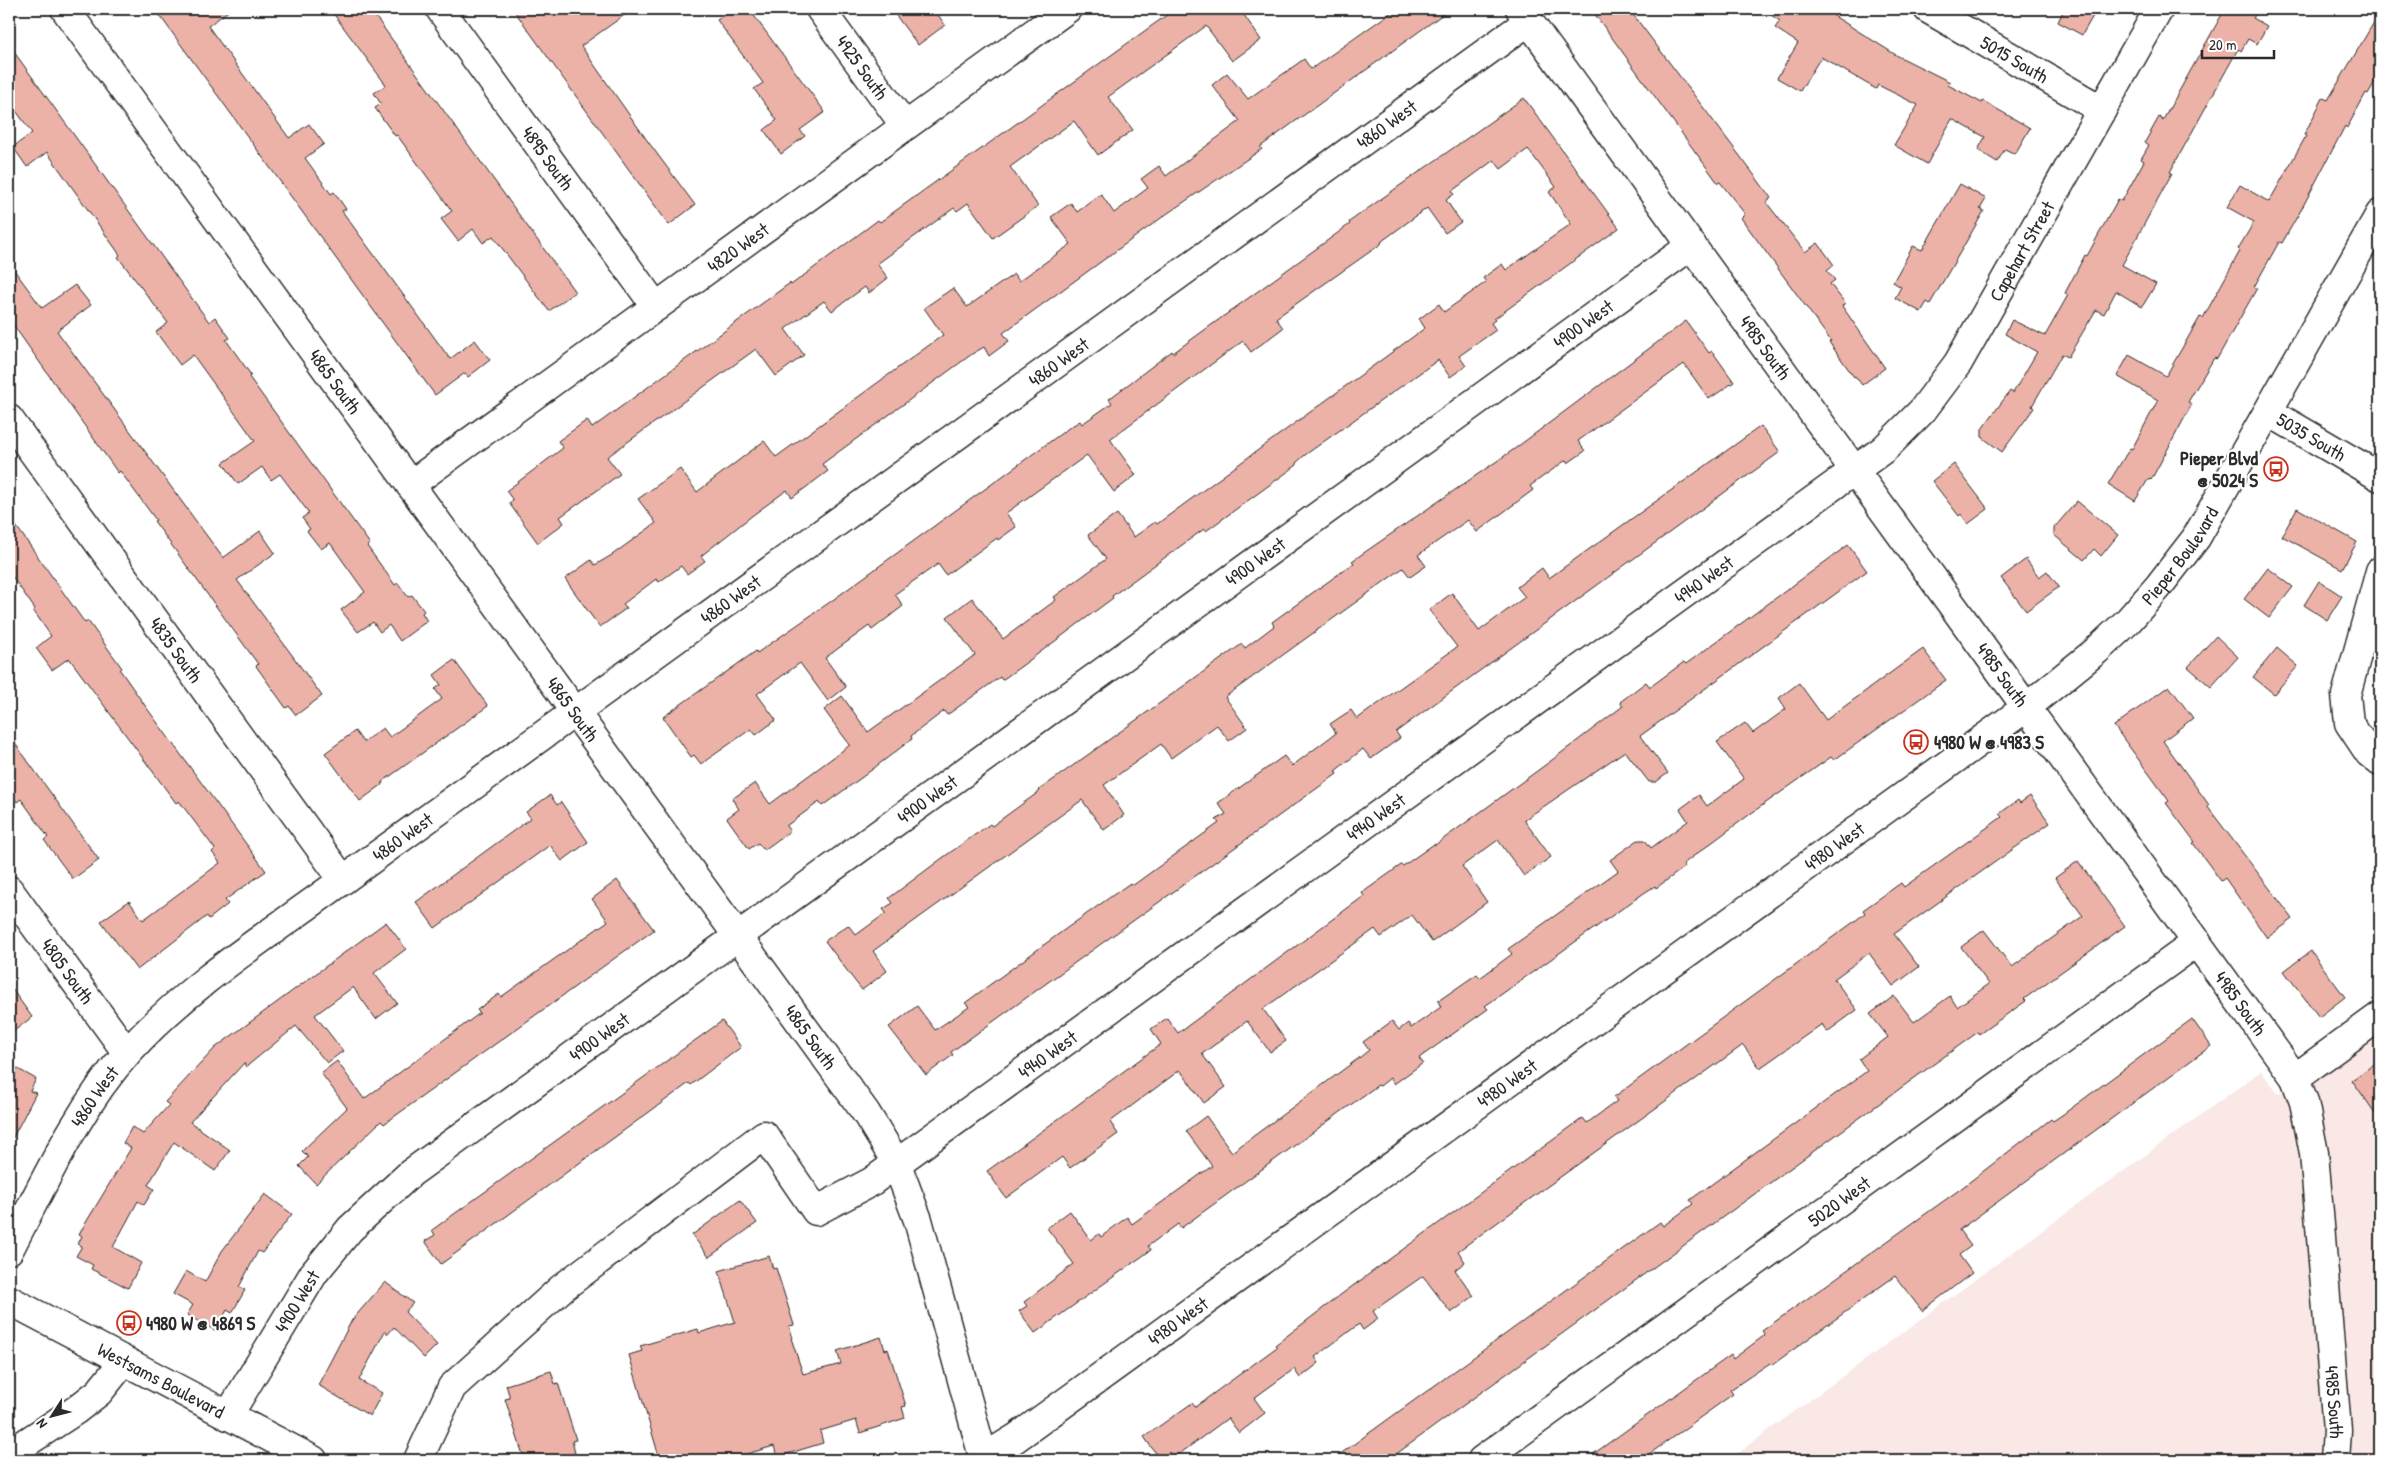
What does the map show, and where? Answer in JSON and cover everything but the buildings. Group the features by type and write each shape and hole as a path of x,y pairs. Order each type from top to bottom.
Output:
{"street":[{"name":"4865 South","path":"65,9 866,1113 896,1162 918,1220 983,1460"},
{"name":"4895 South","path":"440,9 656,307"},
{"name":"4925 South","path":"820,9 905,126"},
{"name":"4820 West","path":"410,485 1067,9"},
{"name":"5015 South","path":"1928,9 2102,110"},
{"name":"Capehart Street","path":"1853,470 1884,449 1922,411 1958,363 2159,9"},
{"name":"4985 South","path":"1524,15 1692,244 1853,470 2028,707 2295,1078 2304,1102 2314,1153 2337,1430 2336,1460"},
{"name":"4860 West","path":"9,1250 85,1110 127,1053 171,1008 1524,15"},
{"name":"Pieper Boulevard","path":"2028,707 2096,651 2128,621 2158,587 2196,538 2380,214"},
{"name":"4900 West","path":"228,1416 314,1273 350,1229 378,1201 412,1172 1692,244"},
{"name":"5035 South","path":"2268,412 2380,476"},
{"name":"4835 South","path":"9,419 343,880"},
{"name":"4940 West","path":"418,1460 452,1387 562,1288 764,1135 816,1211 871,1182 896,1162 1853,470"},
{"path":"2380,571 2346,695 2349,723 2369,753 2380,762"},
{"name":"4980 West","path":"983,1460 2028,707"},
{"name":"4805 South","path":"9,890 127,1053"},
{"name":"5020 West","path":"1482,1460 2197,942"},
{"path":"2295,1078 2380,1016"},
{"name":"Westsams Boulevard","path":"9,1300 314,1460"},
{"path":"9,1454 76,1410 99,1392 124,1361"}],"shaded area":[{"path":"2380,1027 2380,1460 1728,1460 2261,1071 2278,1094"}],"place":[{"name":"Pieper Blvd @ 5024 S","path":"2276,469"},
{"name":"4980 W @ 4983 S","path":"1916,742"},
{"name":"4980 W @ 4869 S","path":"129,1323"}]}
